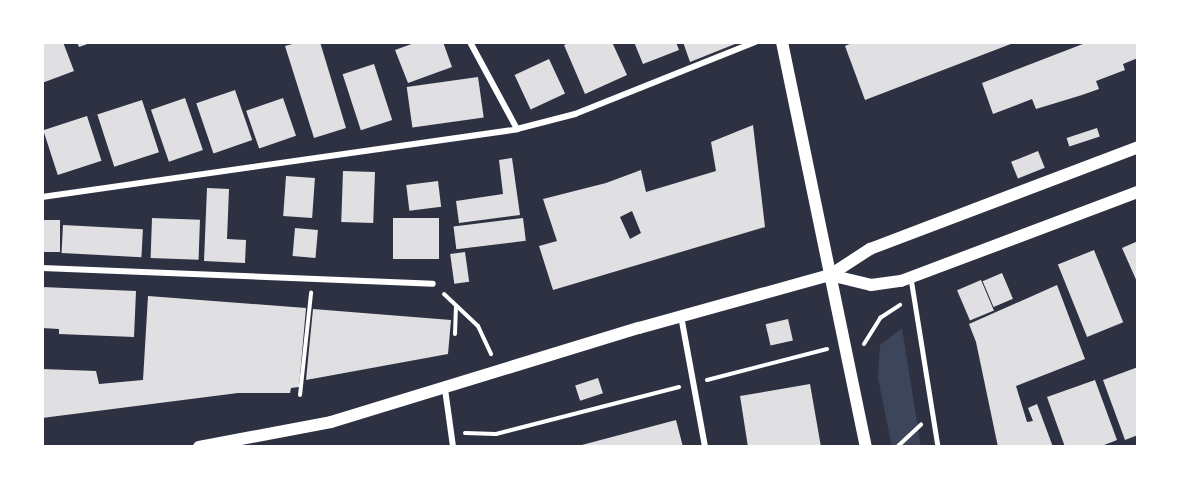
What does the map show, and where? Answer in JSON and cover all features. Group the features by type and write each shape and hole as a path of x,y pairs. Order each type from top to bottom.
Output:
{"main road":[{"path":"782,42 866,447"},
{"path":"199,447 331,422 681,316 830,275 870,249 1138,147"},
{"path":"830,275 871,285 911,278 1138,192"}],"street":[{"path":"470,42 517,129"},
{"path":"42,197 517,129 575,114 755,42"},
{"path":"42,268 433,284"},
{"path":"681,316 705,447"},
{"path":"445,389 453,447"}],"lane":[{"path":"911,278 938,447"}],"path":[{"path":"447,297 478,326 499,370"},
{"path":"300,395 310,302"},
{"path":"863,346 875,323 901,304"},
{"path":"455,334 456,306"},
{"path":"451,432 496,434 846,345"},
{"path":"897,447 921,425"}],"shaded area":[{"path":"902,328 921,447 892,447 878,378 880,345"}],"building":[{"path":"42,42 63,42 74,71 42,83"},
{"path":"77,42 93,42 79,47"},
{"path":"300,42 320,42 346,128 314,138 285,46"},
{"path":"417,42 443,42 452,67 408,83 395,50"},
{"path":"571,42 612,42 627,75 585,94 564,45"},
{"path":"634,42 676,42 679,50 643,64"},
{"path":"683,42 740,42 690,62"},
{"path":"854,42 1016,42 865,100 845,46"},
{"path":"1088,42 1138,42 1138,58 1123,64 1125,70 1096,81 1099,89 1036,109 1032,99 993,114 982,83"},
{"path":"549,59 565,93 531,109 515,75"},
{"path":"374,64 392,120 361,130 343,74"},
{"path":"478,77 484,118 412,128 407,87"},
{"path":"235,90 252,140 213,153 196,103"},
{"path":"185,98 203,150 169,162 151,110"},
{"path":"283,98 296,136 259,149 246,111"},
{"path":"142,100 159,152 114,167 97,115"},
{"path":"87,116 102,161 58,175 43,130"},
{"path":"753,125 765,227 553,290 539,246 557,241 543,199 606,183 641,170 646,192 716,171 711,142","holes":["632,211 641,233 630,239 620,217"]},
{"path":"1097,128 1100,137 1069,146 1067,138"},
{"path":"1038,151 1045,168 1018,179 1011,162"},
{"path":"512,158 520,215 459,223 456,201 503,194 499,160"},
{"path":"343,171 375,172 373,223 341,222"},
{"path":"286,176 315,178 312,218 283,216"},
{"path":"438,181 441,207 409,211 406,185"},
{"path":"207,188 229,189 227,239 246,240 245,263 204,261"},
{"path":"152,218 200,220 199,260 151,258"},
{"path":"393,218 439,218 439,259 393,259"},
{"path":"523,218 526,241 456,249 454,227"},
{"path":"42,220 60,220 60,252 42,252"},
{"path":"63,225 143,229 141,257 62,253"},
{"path":"295,228 318,230 315,258 293,256"},
{"path":"1138,241 1138,284 1122,248"},
{"path":"1094,250 1123,322 1087,337 1058,265"},
{"path":"465,252 469,282 454,284 450,254"},
{"path":"1002,273 1013,299 994,307 983,281"},
{"path":"981,280 994,310 970,321 957,290"},
{"path":"1057,285 1085,359 1016,386 1027,422 1033,421 1028,408 1037,404 1053,447 998,447 976,342 969,324"},
{"path":"42,287 136,291 134,337 59,334 59,329 42,328"},
{"path":"148,296 306,308 299,387 291,388 290,393 238,393 42,418 42,369 96,371 99,384 143,380"},
{"path":"313,309 451,320 448,354 306,380"},
{"path":"788,319 793,340 771,346 766,324"},
{"path":"1138,367 1138,435 1125,440 1103,380"},
{"path":"598,378 603,393 580,401 575,385"},
{"path":"1095,380 1117,440 1099,447 1065,447 1047,397"},
{"path":"810,384 821,447 748,447 740,396"},
{"path":"676,420 683,447 578,447 578,446"}]}
